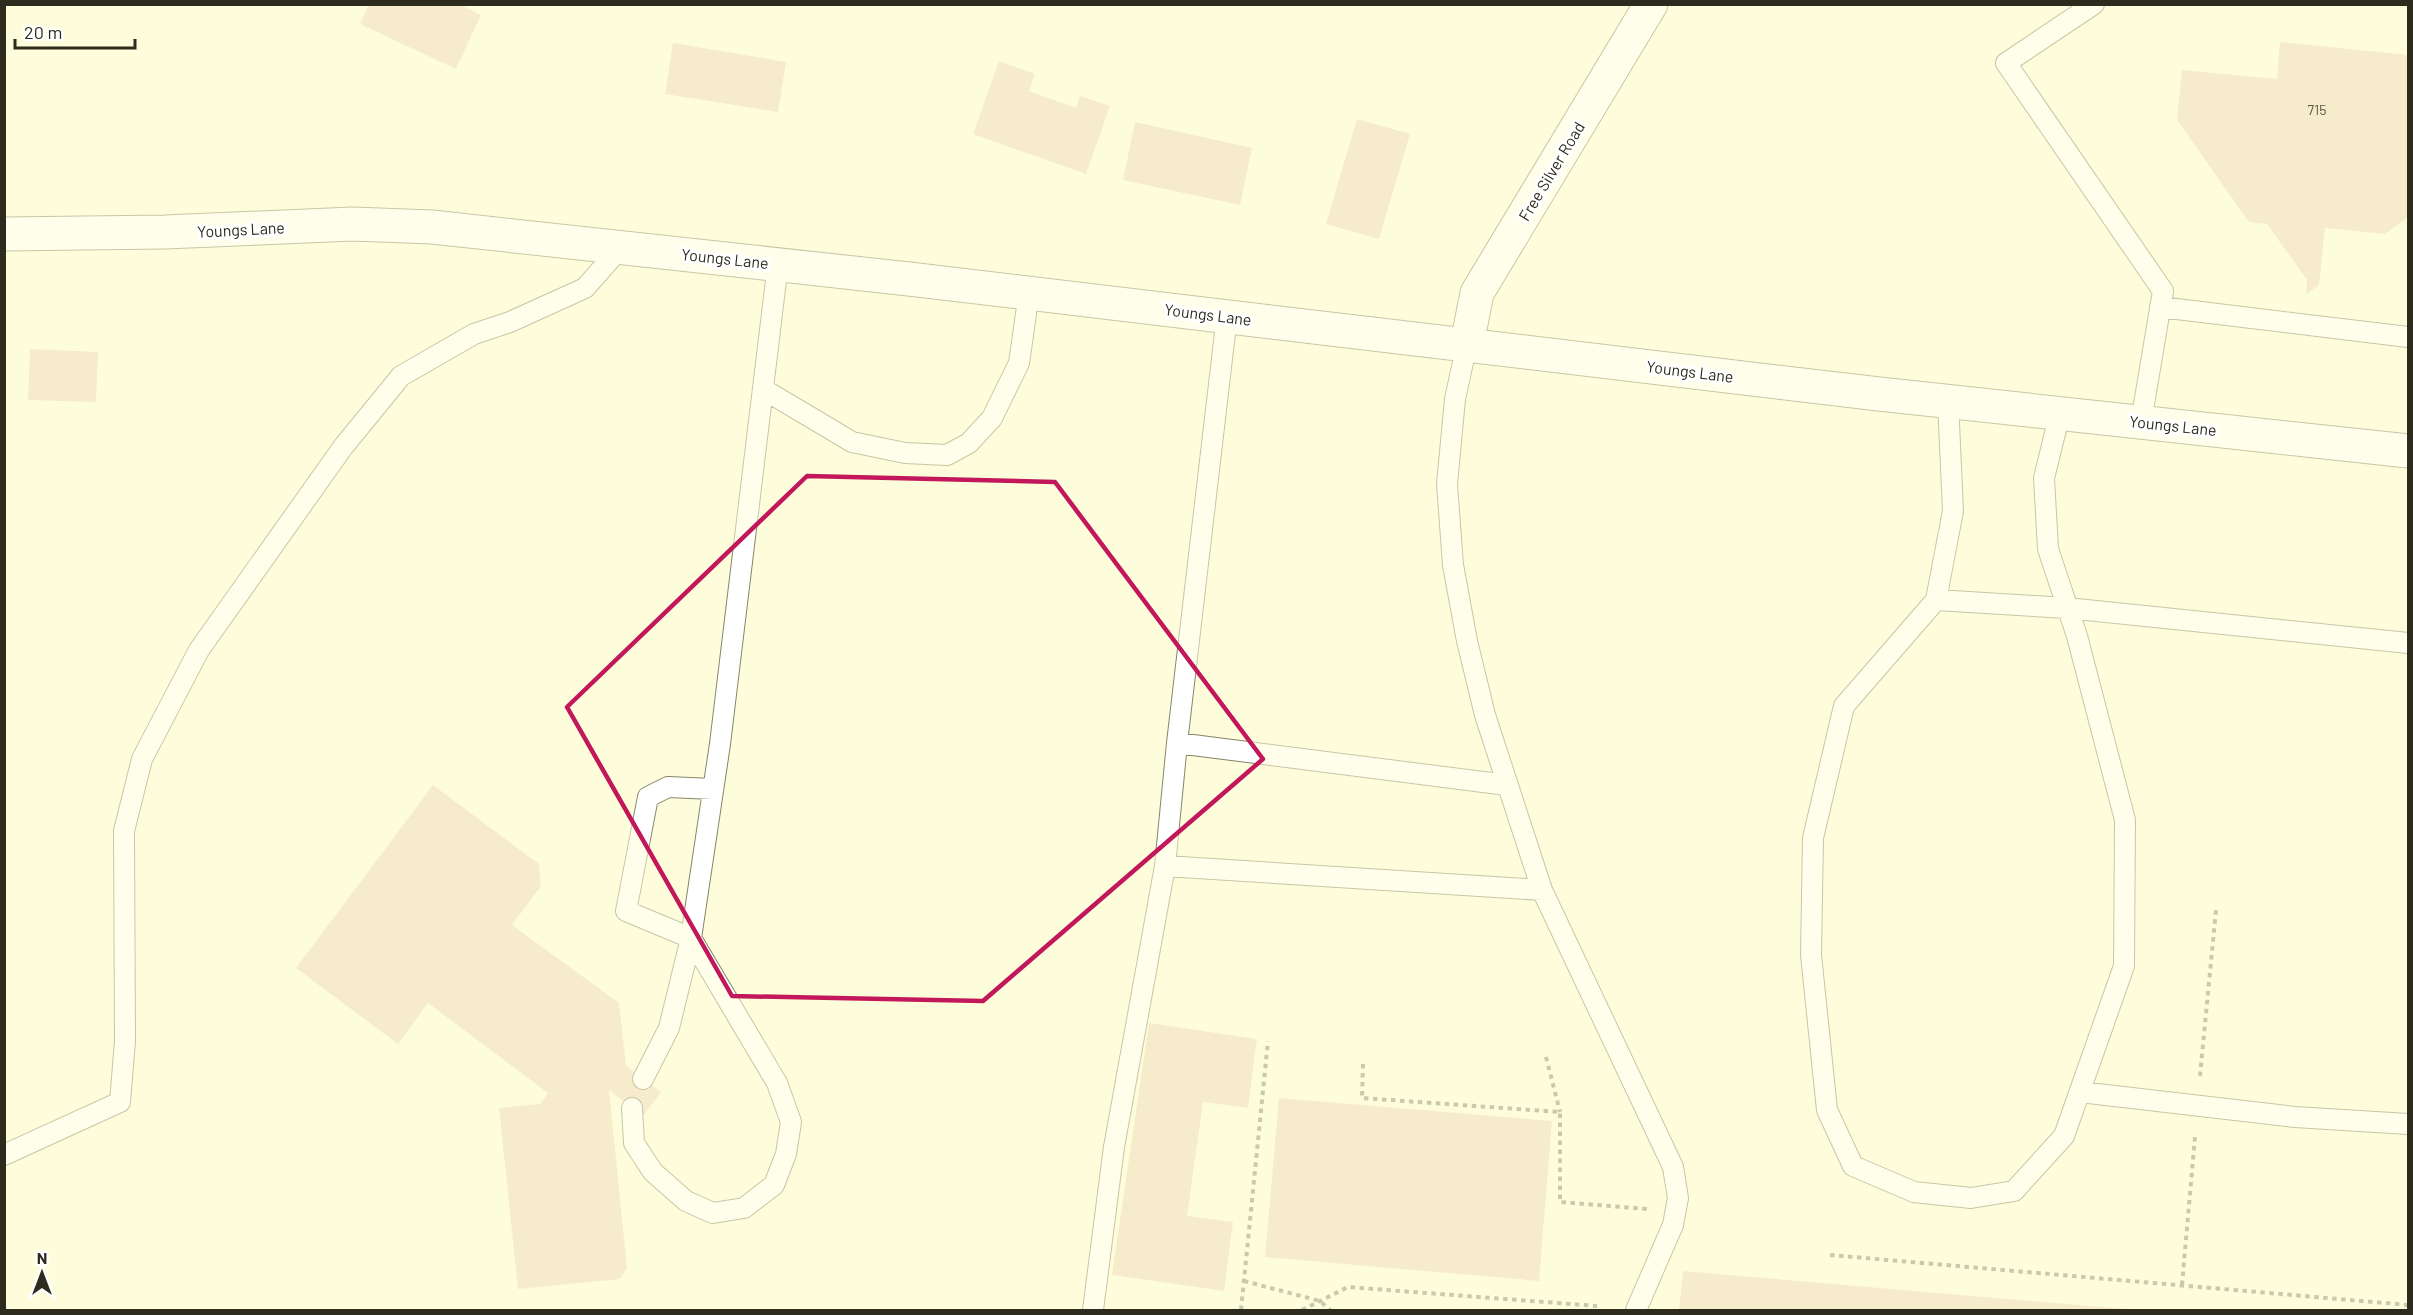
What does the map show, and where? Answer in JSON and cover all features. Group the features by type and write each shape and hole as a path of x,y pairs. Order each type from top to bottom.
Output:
{"street":[{"name":"Free Silver Road","path":"1467,344 1477,293 1651,4"},
{"name":"Youngs Lane","path":"4,234 165,232 353,224 432,227 622,246 1948,401 2409,451"}],"lane":[{"path":"2094,4 2006,63 2163,291 2142,422"},
{"path":"4,1155 120,1102 125,1041 124,831 142,759 199,650 343,447 401,376 474,334 510,322 585,288 622,246"},
{"path":"644,1079 669,1028 691,939 713,789 778,264"},
{"path":"763,389 852,442 905,453 946,454 969,443 992,418 1019,363 1029,293"},
{"path":"2160,307 2409,337"},
{"path":"1093,1311 1114,1147 1165,866 1177,743 1227,316"},
{"path":"1467,344 1455,399 1447,484 1453,565 1467,641 1485,715 1542,890 1673,1167 1678,1198 1674,1225 1636,1311"},
{"path":"1948,401 1953,511 1936,600 1844,706 1813,838 1810,955 1827,1110 1854,1166 1914,1192 1971,1198 2014,1191 2064,1136 2124,966 2125,820 2077,636 2048,549 2044,478 2060,413"},
{"path":"1936,600 2067,608 2409,643"},
{"path":"1177,743 1507,785"},
{"path":"632,1108 634,1143 653,1172 686,1201 713,1213 744,1208 774,1185 786,1154 791,1122 777,1083 691,939 626,911 648,797 668,787 713,789"},
{"path":"1165,866 1542,890"},
{"path":"2080,1092 2295,1117 2409,1124"}],"path":[{"path":"2200,1076 2216,910"},
{"path":"1241,1311 1268,1041"},
{"path":"1546,1056 1560,1112 1560,1202 1650,1210"},
{"path":"1363,1064 1362,1098 1560,1112"},
{"path":"2182,1285 2195,1135"},
{"path":"1830,1255 2409,1305"},
{"path":"1244,1281 1320,1301 1330,1311"},
{"path":"1302,1311 1348,1287 1597,1306"}],"highlighted area":[{"path":"807,476 1055,482 1263,759 983,1001 732,996 567,707"}],"building":[{"path":"369,4 459,4 481,15 456,69 360,24"},
{"path":"2280,42 2408,55 2408,217 2385,234 2325,228 2319,285 2306,294 2307,280 2267,224 2249,222 2177,120 2182,70 2277,79"},
{"path":"673,43 786,62 778,112 665,94"},
{"path":"999,61 1035,74 1029,91 1076,108 1080,96 1110,106 1086,174 973,134"},
{"path":"1357,119 1410,134 1379,239 1326,224"},
{"path":"1135,122 1252,148 1240,205 1123,180"},
{"path":"30,349 98,352 96,402 28,400"},
{"path":"433,785 539,864 541,886 512,925 619,1003 626,1066 661,1092 643,1116 609,1090 627,1268 620,1279 518,1289 499,1108 540,1104 548,1093 428,1003 398,1044 296,968"},
{"path":"1149,1023 1257,1039 1248,1108 1203,1102 1187,1216 1233,1222 1224,1291 1112,1275"},
{"path":"1279,1098 1552,1121 1539,1281 1265,1257"},
{"path":"1683,1271 2124,1309 2124,1310 1679,1310"}]}
